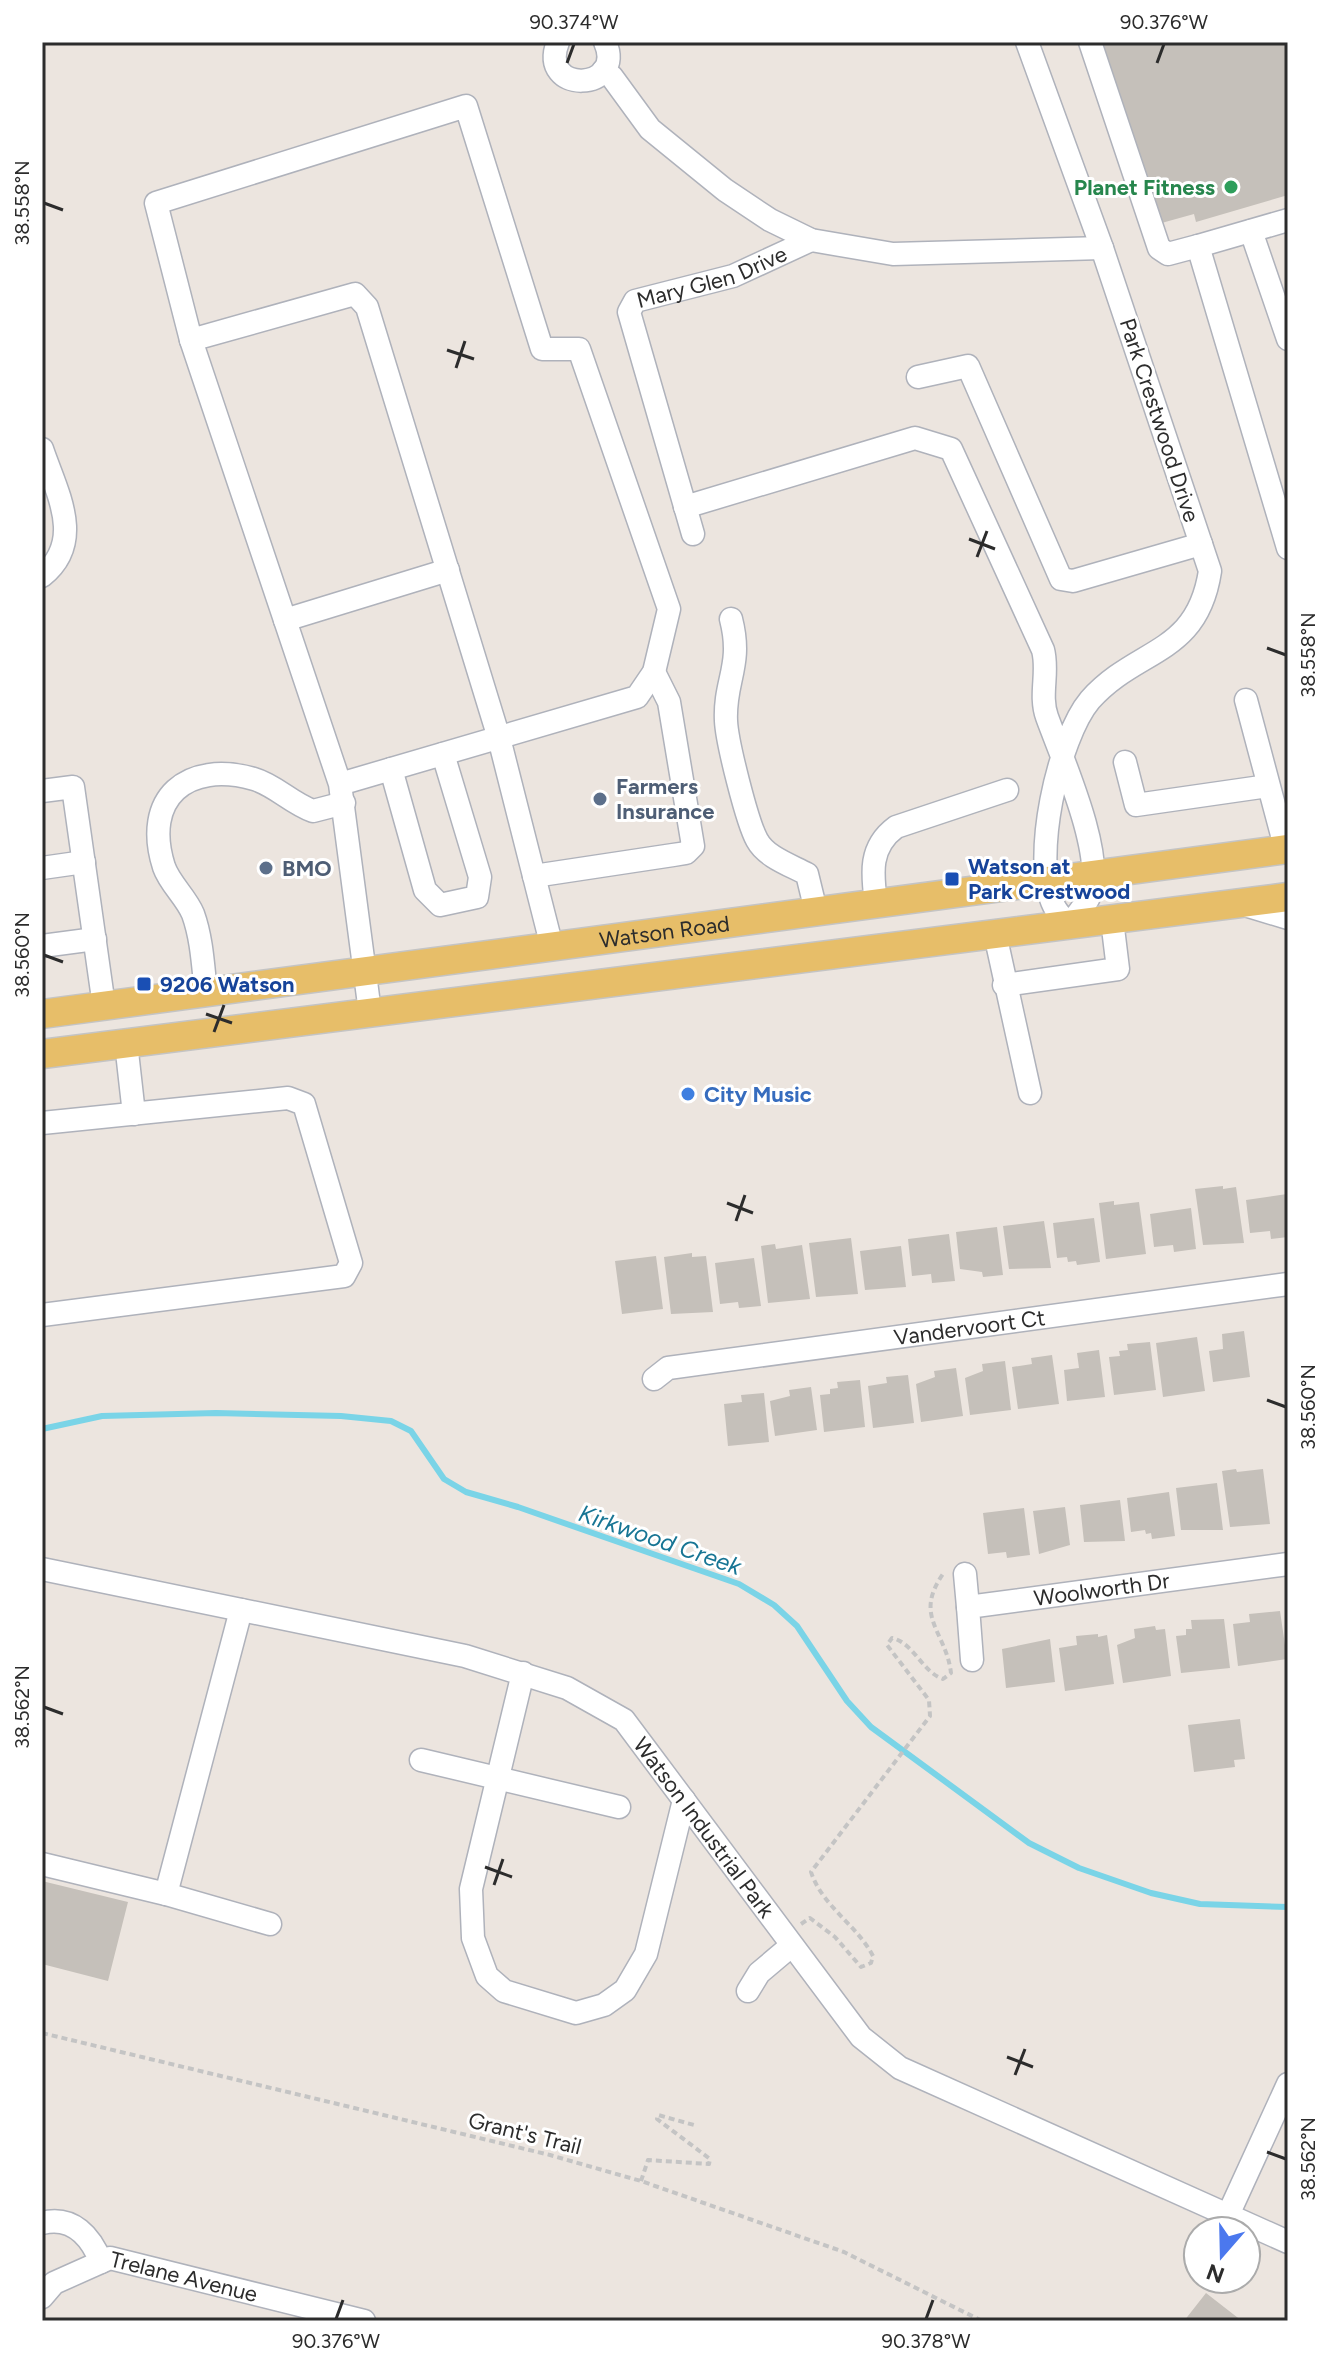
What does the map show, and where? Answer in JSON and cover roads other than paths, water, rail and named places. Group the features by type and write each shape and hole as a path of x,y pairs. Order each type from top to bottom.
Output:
{"main road":[{"name":"Watson Road","path":"42,1014 876,903 1049,884 1287,850"},
{"name":"Watson Road","path":"42,1054 1288,897"}],"street":[{"path":"558,42 557,67 570,79 588,81 603,71 608,55 605,42"},
{"name":"Park Crestwood Drive","path":"1027,42 1102,248 1210,571 1207,596 1195,621 1164,649 1091,700 1063,751 1045,853 1053,906 1069,925"},
{"path":"1090,42 1159,248 1168,254 1288,220"},
{"name":"Mary Glen Drive","path":"603,71 612,77 650,129 714,181 770,220 811,240 893,254 1102,248"},
{"path":"206,993 192,910 166,871 159,847 160,819 165,800 174,788 206,776 230,775 268,784 313,811 342,794 391,769 637,697 654,672 669,609 579,349 542,349 466,106 156,203 191,340 342,794 370,1012"},
{"path":"1251,231 1288,339"},
{"name":"Mary Glen Drive","path":"685,507 629,312 635,301 733,276 811,240"},
{"path":"1198,246 1284,519 1288,548"},
{"path":"191,340 355,294 367,307 499,738 552,947"},
{"path":"918,377 968,366 1061,579 1073,581 1201,544"},
{"path":"693,534 685,507 915,438 951,449 1047,663 1043,698 1063,751 1090,846 1094,877 1090,895 1069,925"},
{"path":"42,449 68,527 60,556 42,576"},
{"path":"285,620 448,570"},
{"path":"731,619 737,644 737,661 726,722 749,815 757,841 807,874 816,911"},
{"path":"534,876 686,853 693,846 669,702 654,672"},
{"path":"1246,700 1287,850"},
{"path":"391,769 425,890 431,899 440,905 477,897 480,877 443,754"},
{"path":"1125,762 1136,805 1268,786"},
{"path":"42,791 73,787 104,1006"},
{"path":"876,903 872,869 883,837 896,827 1007,790"},
{"path":"42,868 84,862"},
{"path":"1240,903 1288,918"},
{"path":"1004,985 1118,969 1112,920"},
{"path":"995,934 1030,1093"},
{"path":"42,946 95,939"},
{"path":"126,1043 134,1114"},
{"path":"42,1123 288,1098 304,1104 351,1263 344,1276 42,1315"},
{"name":"Vandervoort Ct","path":"654,1379 668,1368 1288,1286"},
{"name":"Woolworth Dr","path":"968,1607 1288,1564"},
{"name":"Watson Industrial Park","path":"42,1569 465,1656 567,1688 624,1720 861,2037 900,2068 1228,2215"},
{"path":"965,1574 972,1660"},
{"path":"166,1894 241,1610"},
{"path":"523,1673 471,1889 473,1938 487,1976 504,1991 576,2013 604,2005 625,1990 646,1954 684,1800"},
{"path":"421,1760 497,1786 619,1807"},
{"path":"42,1864 166,1894 270,1924"},
{"path":"748,1991 759,1973 791,1946"},
{"path":"1228,2215 1288,2084"},
{"path":"42,2223 73,2224 92,2240 101,2262"},
{"name":"Watson Industrial Park","path":"1262,2230 1288,2242"},
{"name":"Trelane Avenue","path":"48,2290 110,2258 364,2321"}],"waterway":[{"name":"Kirkwood Creek","path":"42,1429 102,1416 216,1413 341,1416 391,1421 411,1431 444,1479 466,1492 739,1584 774,1605 797,1626 847,1701 871,1727 1029,1843 1079,1868 1151,1893 1200,1904 1288,1907"}],"place":[{"name":"Planet Fitness","path":"1231,187"},
{"name":"Farmers Insurance","path":"600,799"},
{"name":"BMO","path":"266,868"},
{"name":"Watson at Park Crestwood","path":"952,879"},
{"name":"9206 Watson","path":"144,984"},
{"name":"City Music","path":"688,1094"}]}
